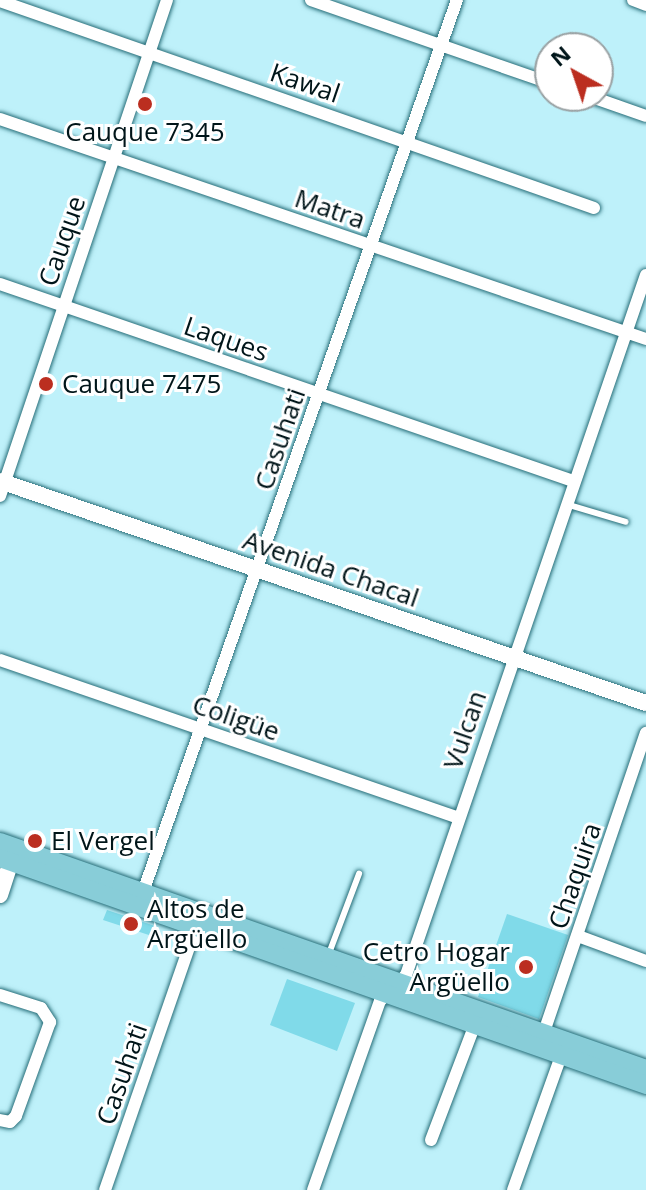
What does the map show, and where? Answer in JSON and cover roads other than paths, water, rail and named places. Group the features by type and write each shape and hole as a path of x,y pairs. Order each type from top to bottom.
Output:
{"main road":[{"name":"Avenida Chacal","path":"2,486 258,569 646,703"},
{"path":"7,853 143,892 544,1032 563,1047 646,1085"},
{"path":"0,895 7,853"},
{"path":"7,853 196,927 475,1024 646,1069"}],"street":[{"name":"Cauque","path":"2,486 167,0"},
{"path":"311,0 534,77"},
{"name":"Casuhati","path":"143,892 457,0"},
{"path":"633,0 646,5"},
{"name":"Kawal","path":"0,1 594,208"},
{"path":"614,105 646,116"},
{"name":"Matra","path":"0,119 646,339"},
{"name":"Vulcan","path":"403,981 646,275"},
{"name":"Laques","path":"0,284 573,481"},
{"name":"Coligüe","path":"0,660 458,818"},
{"name":"Chaquira","path":"544,1032 646,733"},
{"name":"Casuhati","path":"105,1190 196,927"},
{"path":"578,936 646,961"},
{"path":"313,1190 386,993 403,981"},
{"path":"0,995 41,1008 50,1022 16,1116 10,1122 0,1120"},
{"path":"431,1140 475,1024"},
{"path":"513,1190 563,1047"}],"lane":[{"path":"565,504 626,522"},
{"path":"328,956 359,874"}],"place":[{"name":"Cauque 7345","path":"145,104"},
{"name":"Cauque 7475","path":"46,384"},
{"name":"El Vergel","path":"35,841"},
{"name":"Altos de Argüello","path":"131,924"},
{"name":"Cetro Hogar Argüello","path":"526,967"}]}
